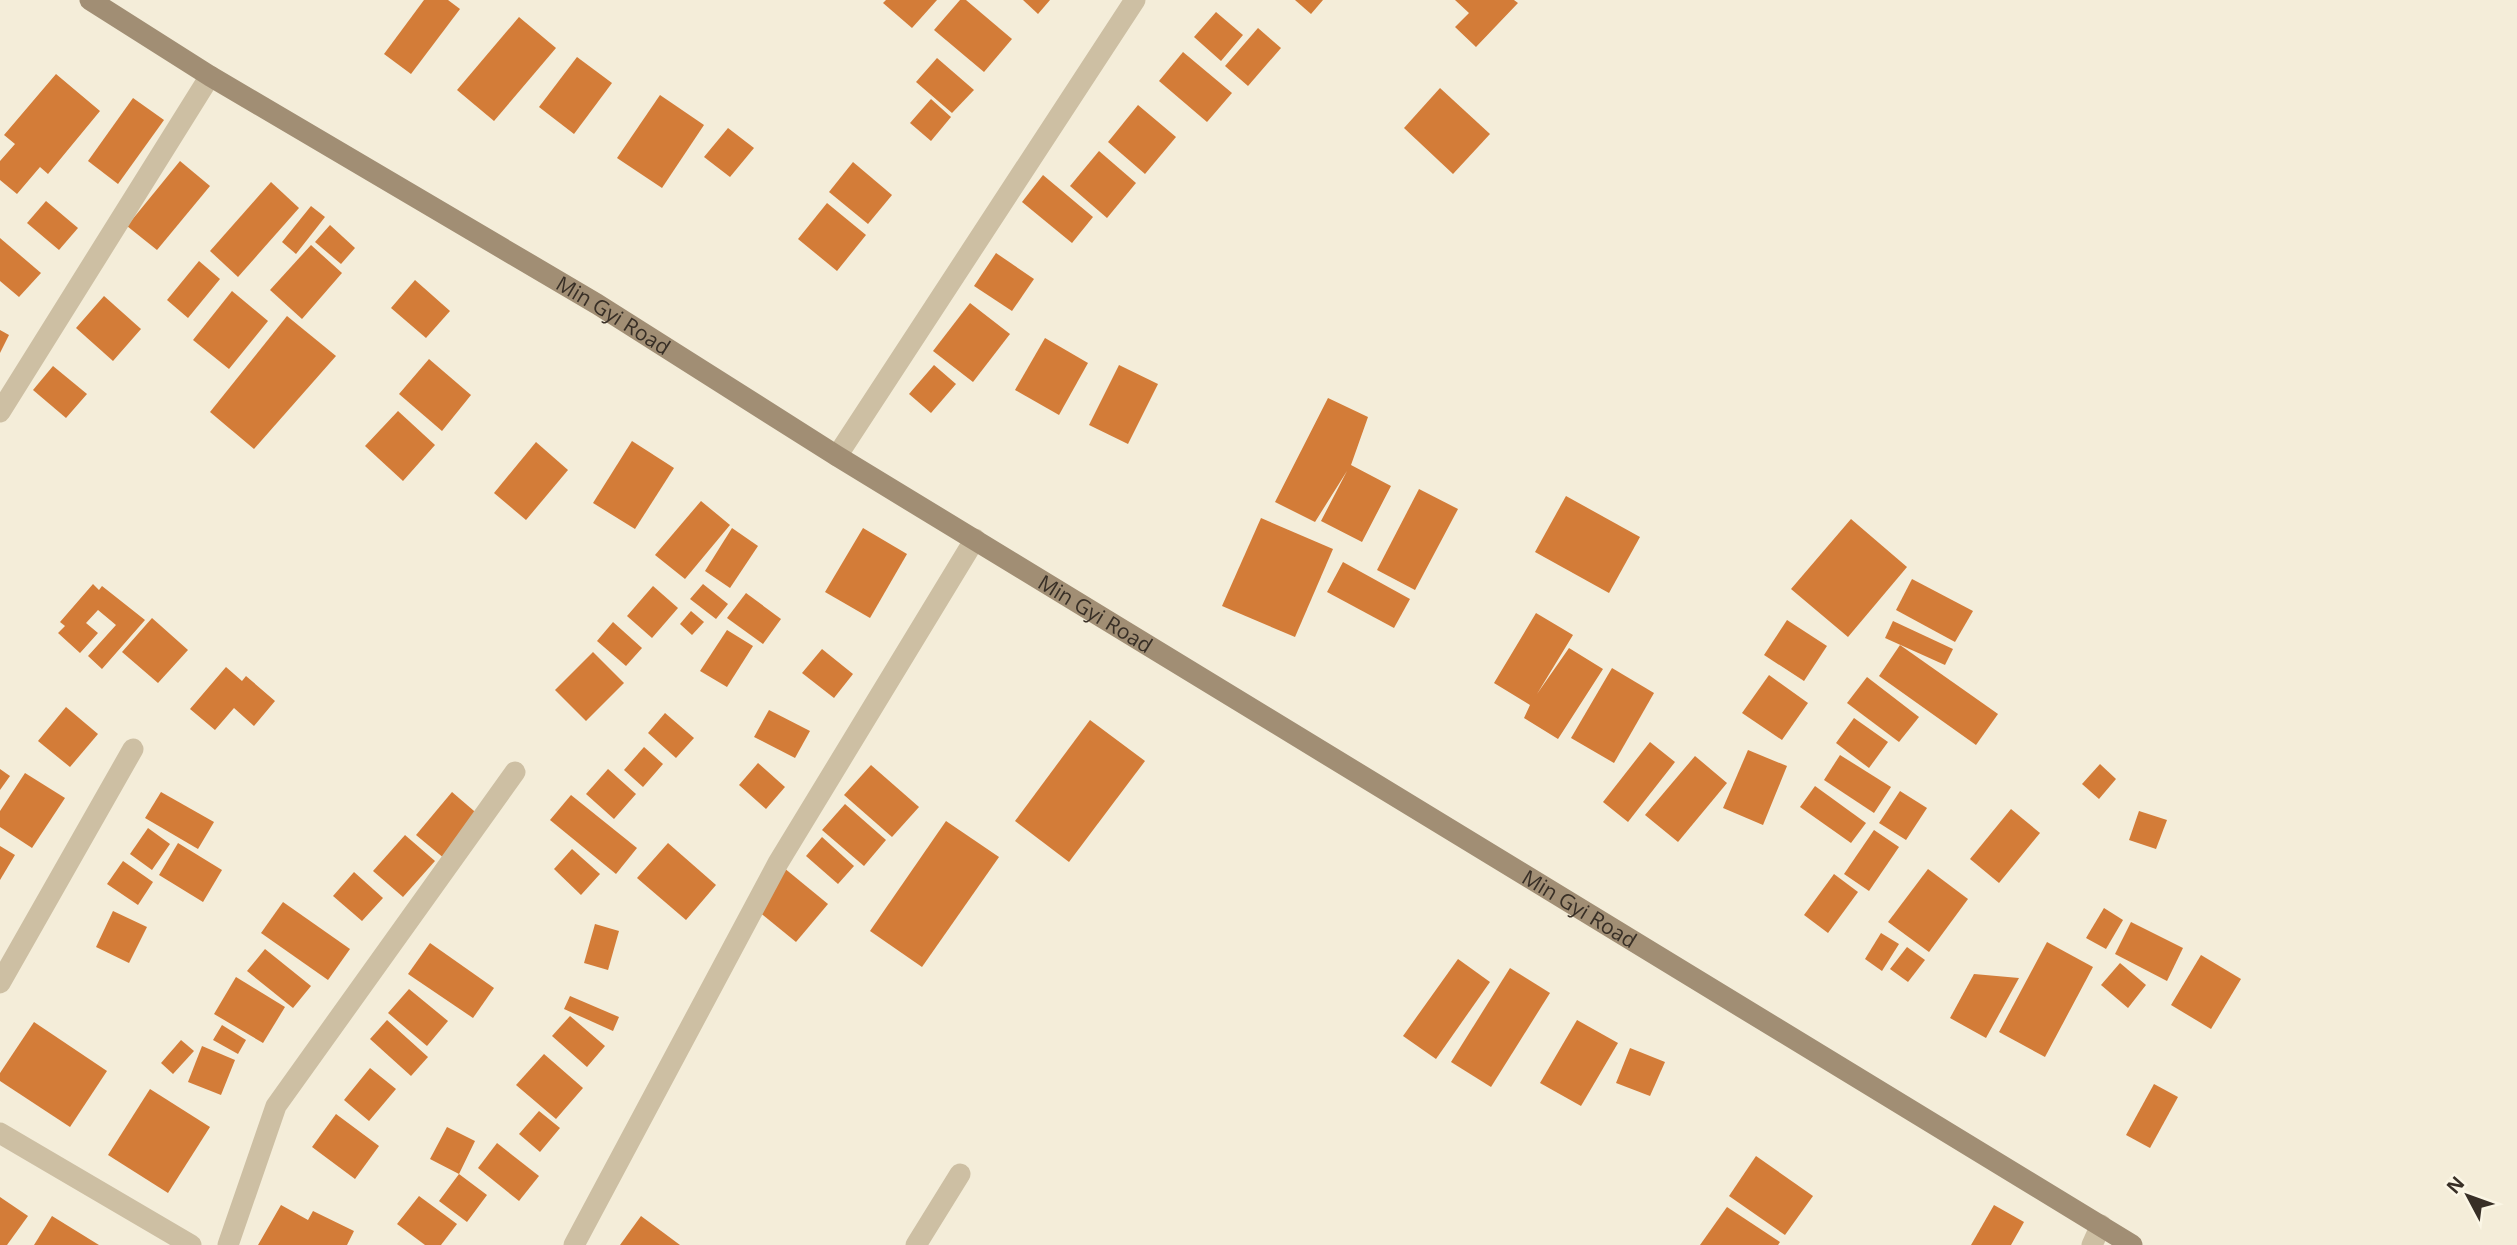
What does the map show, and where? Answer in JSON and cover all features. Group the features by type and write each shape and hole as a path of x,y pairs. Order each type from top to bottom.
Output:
{"main road":[{"name":"Min Gyi Road","path":"90,0 209,76 597,304 837,456 2132,1245"}],"street":[{"path":"837,456 1135,0"},
{"path":"0,412 209,76"},
{"path":"574,1245 779,863 975,539"},
{"path":"0,983 133,749"},
{"path":"228,1245 276,1105 515,772"},
{"path":"0,1133 191,1245"},
{"path":"916,1245 960,1174"},
{"path":"2092,1245 2101,1225"}],"building":[{"path":"424,0 448,0 460,9 411,74 384,54"},
{"path":"886,0 937,0 912,28 883,3"},
{"path":"960,0 966,0 1012,39 984,72 934,30"},
{"path":"1023,0 1050,0 1038,14"},
{"path":"1295,0 1323,0 1311,14"},
{"path":"1455,0 1514,0 1518,3 1476,47 1455,27 1469,13"},
{"path":"1216,12 1243,35 1221,61 1194,37"},
{"path":"519,17 556,48 494,121 457,90"},
{"path":"1258,28 1281,48 1248,86 1225,66"},
{"path":"1183,52 1232,93 1207,122 1159,81"},
{"path":"577,57 612,83 574,134 539,107"},
{"path":"937,58 974,90 952,113 916,82"},
{"path":"56,74 100,111 48,174 40,167 17,194 0,180 0,161 15,144 4,135"},
{"path":"1440,88 1490,134 1453,174 1404,128"},
{"path":"660,95 704,125 662,188 617,158"},
{"path":"133,98 164,120 118,184 88,161"},
{"path":"931,99 951,117 931,141 910,123"},
{"path":"1138,105 1176,137 1145,174 1108,142"},
{"path":"728,128 754,148 730,177 704,157"},
{"path":"1099,151 1136,183 1107,218 1070,186"},
{"path":"180,161 210,186 157,250 127,226"},
{"path":"853,162 892,195 868,224 829,192"},
{"path":"1043,175 1093,217 1072,243 1022,202"},
{"path":"271,182 299,208 238,277 210,251"},
{"path":"46,201 78,228 59,250 27,223"},
{"path":"827,203 866,235 837,271 798,239"},
{"path":"311,206 325,217 296,254 282,242"},
{"path":"330,225 355,248 341,264 315,242"},
{"path":"0,238 41,273 19,297 0,281"},
{"path":"311,245 342,273 302,319 270,290"},
{"path":"996,253 1034,279 1012,311 974,286"},
{"path":"199,261 220,279 188,318 167,300"},
{"path":"415,280 450,311 426,338 391,308"},
{"path":"232,291 268,321 229,369 193,340"},
{"path":"104,296 141,329 113,361 76,328"},
{"path":"970,303 1010,334 973,382 933,351"},
{"path":"287,316 336,356 254,449 210,412"},
{"path":"0,330 9,335 0,353"},
{"path":"1045,338 1088,363 1059,415 1015,390"},
{"path":"429,359 471,395 442,431 399,394"},
{"path":"934,365 956,384 931,413 909,394"},
{"path":"1119,365 1158,384 1128,444 1089,425"},
{"path":"53,366 87,394 66,418 33,390"},
{"path":"1328,398 1368,417 1351,465 1391,486 1362,542 1321,521 1347,471 1315,522 1275,502"},
{"path":"398,411 435,445 403,481 365,446"},
{"path":"632,441 674,468 635,529 593,503"},
{"path":"536,442 568,470 526,520 494,493"},
{"path":"1419,489 1458,509 1415,590 1377,570"},
{"path":"1566,496 1640,537 1609,593 1535,552"},
{"path":"701,501 730,525 685,579 655,555"},
{"path":"1261,518 1333,549 1295,637 1222,606"},
{"path":"1851,519 1907,567 1848,637 1791,589"},
{"path":"732,528 758,546 730,588 705,571"},
{"path":"863,528 907,554 870,618 825,592"},
{"path":"1343,562 1410,599 1394,628 1327,592"},
{"path":"1912,579 1973,611 1955,642 1896,610"},
{"path":"93,584 99,590 102,586 145,620 102,669 88,656 116,625 98,610 86,623 98,633 80,653 58,633 65,626 60,622"},
{"path":"703,584 728,604 716,619 690,599"},
{"path":"653,586 678,608 652,638 627,616"},
{"path":"746,593 781,619 763,644 727,618"},
{"path":"691,611 704,622 692,635 680,624"},
{"path":"1536,613 1573,635 1537,694 1569,648 1603,669 1558,739 1524,718 1530,705 1494,683"},
{"path":"152,618 188,650 158,683 122,652"},
{"path":"1787,620 1827,646 1804,681 1764,655"},
{"path":"1893,621 1953,649 1945,665 1885,638"},
{"path":"613,622 642,648 626,666 597,641"},
{"path":"727,630 753,646 727,687 700,671"},
{"path":"1900,645 1998,714 1976,745 1879,676"},
{"path":"822,649 853,674 834,698 802,673"},
{"path":"593,652 624,683 586,721 555,690"},
{"path":"226,667 242,681 246,676 275,701 254,726 234,708 215,730 190,709"},
{"path":"1612,668 1654,693 1614,763 1571,738"},
{"path":"1769,675 1808,703 1782,740 1742,713"},
{"path":"1867,677 1919,717 1899,742 1847,703"},
{"path":"66,707 98,734 70,767 38,741"},
{"path":"769,710 810,731 795,758 754,737"},
{"path":"665,713 694,738 676,758 648,733"},
{"path":"1854,718 1888,742 1869,768 1836,743"},
{"path":"1090,720 1145,761 1069,862 1015,821"},
{"path":"1650,742 1675,762 1628,822 1603,802"},
{"path":"644,747 663,764 643,787 624,770"},
{"path":"1748,750 1787,766 1763,825 1723,808"},
{"path":"1840,755 1891,787 1874,813 1824,780"},
{"path":"1695,756 1727,783 1678,842 1645,815"},
{"path":"758,763 785,787 766,809 739,785"},
{"path":"2100,764 2116,779 2099,799 2082,784"},
{"path":"871,765 919,807 892,837 844,795"},
{"path":"0,769 10,776 0,790"},
{"path":"608,769 636,794 614,819 586,794"},
{"path":"25,773 65,798 32,848 0,827 0,811"},
{"path":"1815,786 1866,823 1851,843 1800,807"},
{"path":"1900,791 1927,808 1906,840 1879,823"},
{"path":"161,792 214,822 198,849 145,818"},
{"path":"452,792 481,817 445,859 416,835"},
{"path":"571,795 637,848 616,874 550,820"},
{"path":"845,804 886,840 864,866 822,830"},
{"path":"2011,809 2040,833 1999,883 1970,859"},
{"path":"2139,811 2167,820 2156,849 2129,840"},
{"path":"946,821 999,857 922,967 870,931"},
{"path":"148,828 170,844 152,870 130,854"},
{"path":"1874,830 1899,847 1869,891 1844,874"},
{"path":"405,835 435,861 403,897 373,871"},
{"path":"822,837 854,866 838,884 806,856"},
{"path":"178,843 222,870 203,902 159,875"},
{"path":"668,843 716,885 686,920 637,878"},
{"path":"0,846 15,855 0,880"},
{"path":"572,849 600,874 581,895 554,869"},
{"path":"123,861 153,882 138,905 107,884"},
{"path":"778,863 828,904 796,942 747,902"},
{"path":"1928,869 1968,899 1929,952 1888,922"},
{"path":"354,872 383,898 362,921 333,896"},
{"path":"1834,874 1858,892 1828,933 1804,915"},
{"path":"283,902 350,949 328,980 261,933"},
{"path":"2104,908 2123,920 2106,949 2086,938"},
{"path":"113,911 147,927 129,963 96,947"},
{"path":"2131,922 2183,948 2167,981 2115,954"},
{"path":"595,924 619,931 608,970 584,963"},
{"path":"1881,933 1899,944 1882,971 1865,959"},
{"path":"2047,942 2093,967 2045,1057 1999,1032"},
{"path":"430,943 494,988 473,1018 408,974"},
{"path":"1907,947 1925,960 1908,982 1890,969"},
{"path":"265,949 311,986 293,1008 247,971"},
{"path":"2201,955 2241,979 2211,1029 2171,1005"},
{"path":"1458,959 1490,982 1436,1059 1403,1036"},
{"path":"2120,963 2146,985 2128,1008 2101,985"},
{"path":"1510,968 1550,993 1491,1087 1451,1062"},
{"path":"1974,974 2019,978 1986,1038 1950,1018"},
{"path":"236,977 285,1007 263,1043 214,1014"},
{"path":"409,989 448,1021 427,1046 388,1013"},
{"path":"570,996 619,1017 613,1031 564,1009"},
{"path":"570,1016 605,1046 587,1067 552,1036"},
{"path":"387,1020 428,1057 411,1076 370,1039"},
{"path":"1577,1020 1618,1043 1581,1106 1540,1083"},
{"path":"34,1022 107,1071 70,1127 0,1081 0,1073"},
{"path":"222,1025 246,1040 238,1054 213,1040"},
{"path":"181,1040 194,1051 173,1074 161,1063"},
{"path":"202,1046 235,1060 221,1095 188,1082"},
{"path":"1630,1048 1665,1062 1650,1096 1616,1083"},
{"path":"544,1054 583,1088 556,1119 516,1085"},
{"path":"370,1068 396,1089 369,1121 344,1100"},
{"path":"2154,1084 2178,1097 2150,1148 2126,1135"},
{"path":"150,1089 210,1127 168,1193 108,1155"},
{"path":"539,1111 560,1128 540,1152 519,1134"},
{"path":"336,1114 379,1146 355,1179 312,1147"},
{"path":"447,1127 475,1141 459,1174 430,1159"},
{"path":"497,1143 539,1176 519,1201 478,1168"},
{"path":"1756,1156 1813,1196 1785,1235 1729,1196"},
{"path":"459,1174 487,1195 467,1222 439,1201"},
{"path":"419,1196 457,1224 441,1245 425,1245 397,1224"},
{"path":"0,1197 28,1216 7,1245 0,1245"},
{"path":"281,1205 308,1220 313,1211 354,1231 347,1245 258,1245"},
{"path":"1994,1205 2024,1222 2011,1245 1971,1245"},
{"path":"1727,1207 1780,1242 1778,1245 1700,1245"},
{"path":"52,1216 99,1245 34,1245"},
{"path":"641,1216 680,1245 620,1245"}]}
